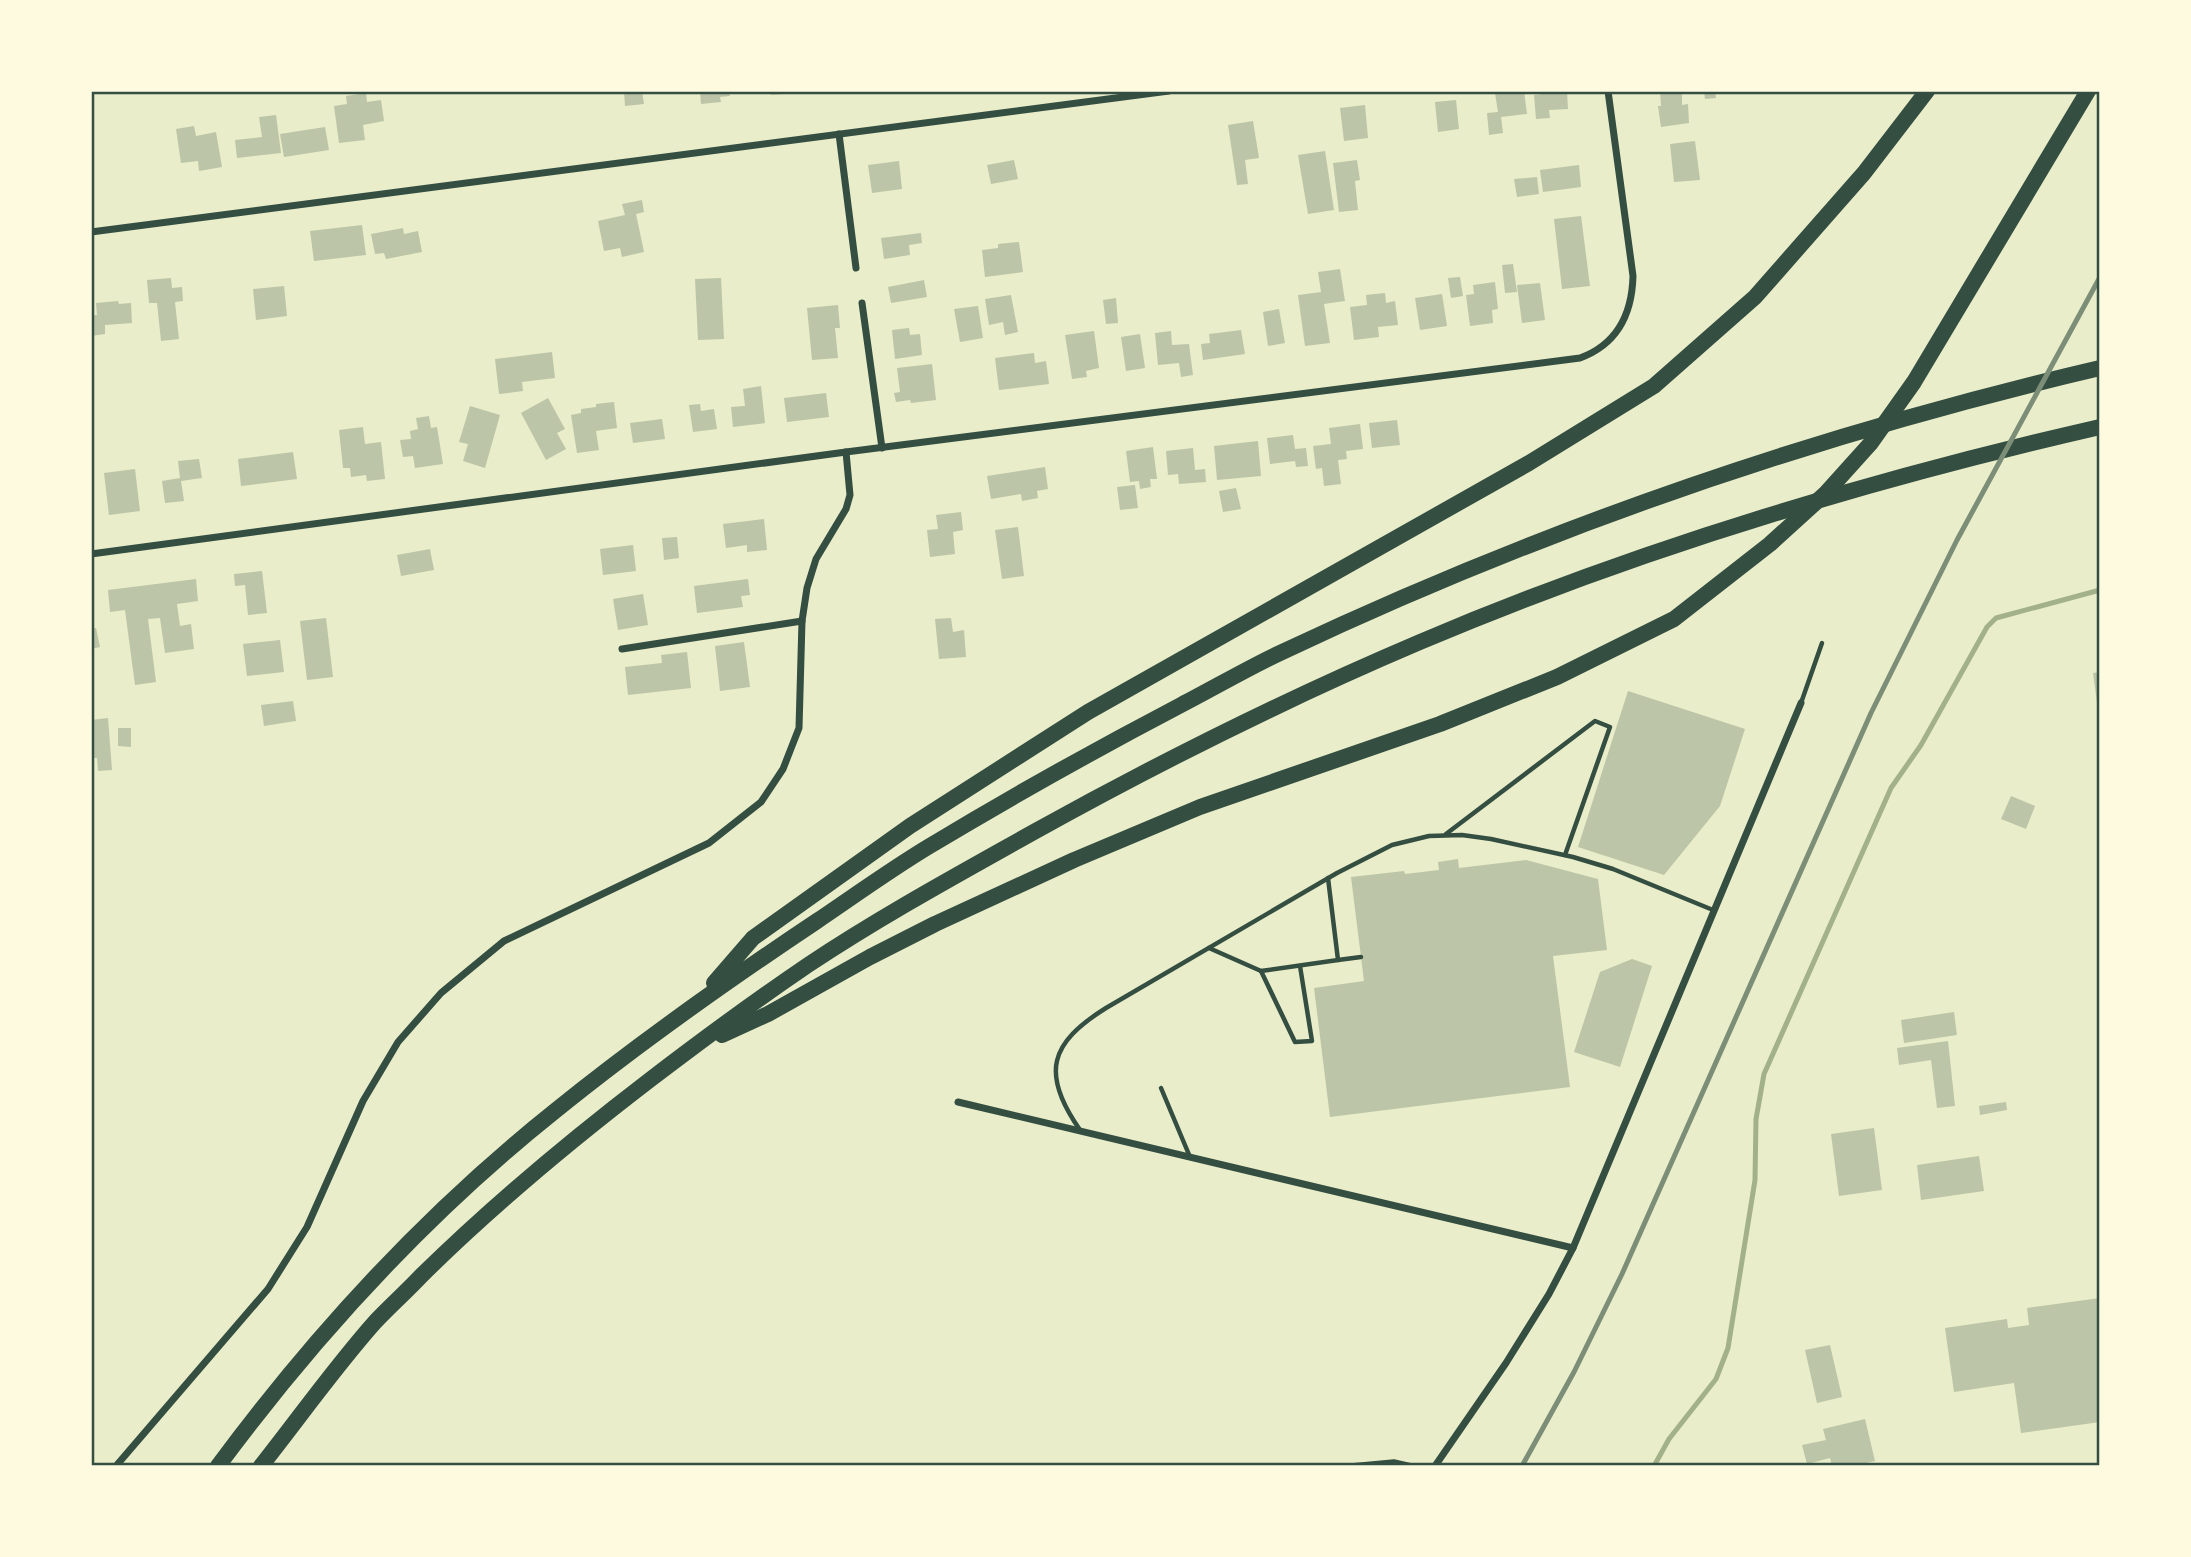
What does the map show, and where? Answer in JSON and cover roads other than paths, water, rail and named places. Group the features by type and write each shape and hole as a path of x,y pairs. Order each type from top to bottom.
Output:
{"highway":[{"path":"701,998 752,938 910,826 1076,719 1530,463 1654,386 1755,297 1864,173 1927,91"},
{"path":"688,1050 768,1014 934,924 1061,865 1200,807 1414,733 1522,691 1606,654 1674,619 1770,544 1825,494 1870,444 1914,382 2088,91"},
{"path":"218,1466 263,1405 353,1300 448,1204 552,1113 701,998 936,843 1101,747 1276,655 1404,597 1584,523 1786,453 1953,404 2100,368"},
{"path":"261,1466 375,1322 468,1230 571,1140 688,1050 812,962 946,882 1120,785 1295,699 1421,642 1609,569 1716,533 1887,481 2020,445 2100,427"}],"street":[{"path":"91,232 1169,91"},
{"path":"91,554 882,447 1563,361 1591,354 1609,341 1628,312 1632,297 1633,276 1608,91"},
{"path":"839,134 856,268"},
{"path":"862,303 882,447"},
{"path":"116,1466 268,1289 307,1227 363,1101 398,1042 441,993 503,941 709,843 761,802 783,769 799,728 802,621 807,588 816,559 846,509 850,495 846,452"},
{"path":"622,649 802,621"},
{"path":"1435,1466 1506,1363 1549,1294 1573,1248 1801,703"},
{"path":"958,1102 1573,1248"}],"lane":[{"path":"1801,703 1822,643"},
{"path":"1445,835 1595,721 1610,727 1565,855"},
{"path":"1080,1131 1058,1089 1057,1058 1063,1043 1086,1021 1328,878 1392,845 1445,835 1491,839 1565,855 1613,869 1714,911"},
{"path":"1328,878 1338,960"},
{"path":"1209,947 1261,971 1361,957"},
{"path":"1261,971 1295,1042 1312,1041 1300,965"},
{"path":"1161,1088 1190,1157"}],"waterway":[{"path":"1654,1466 1669,1439 1716,1379 1728,1348 1755,1180 1756,1119 1764,1074 1891,788 1921,745 1987,627 1996,618 2100,590"}],"railway":[{"path":"1522,1466 1574,1372 1622,1274 1871,713 1957,540 2100,277"}]}
